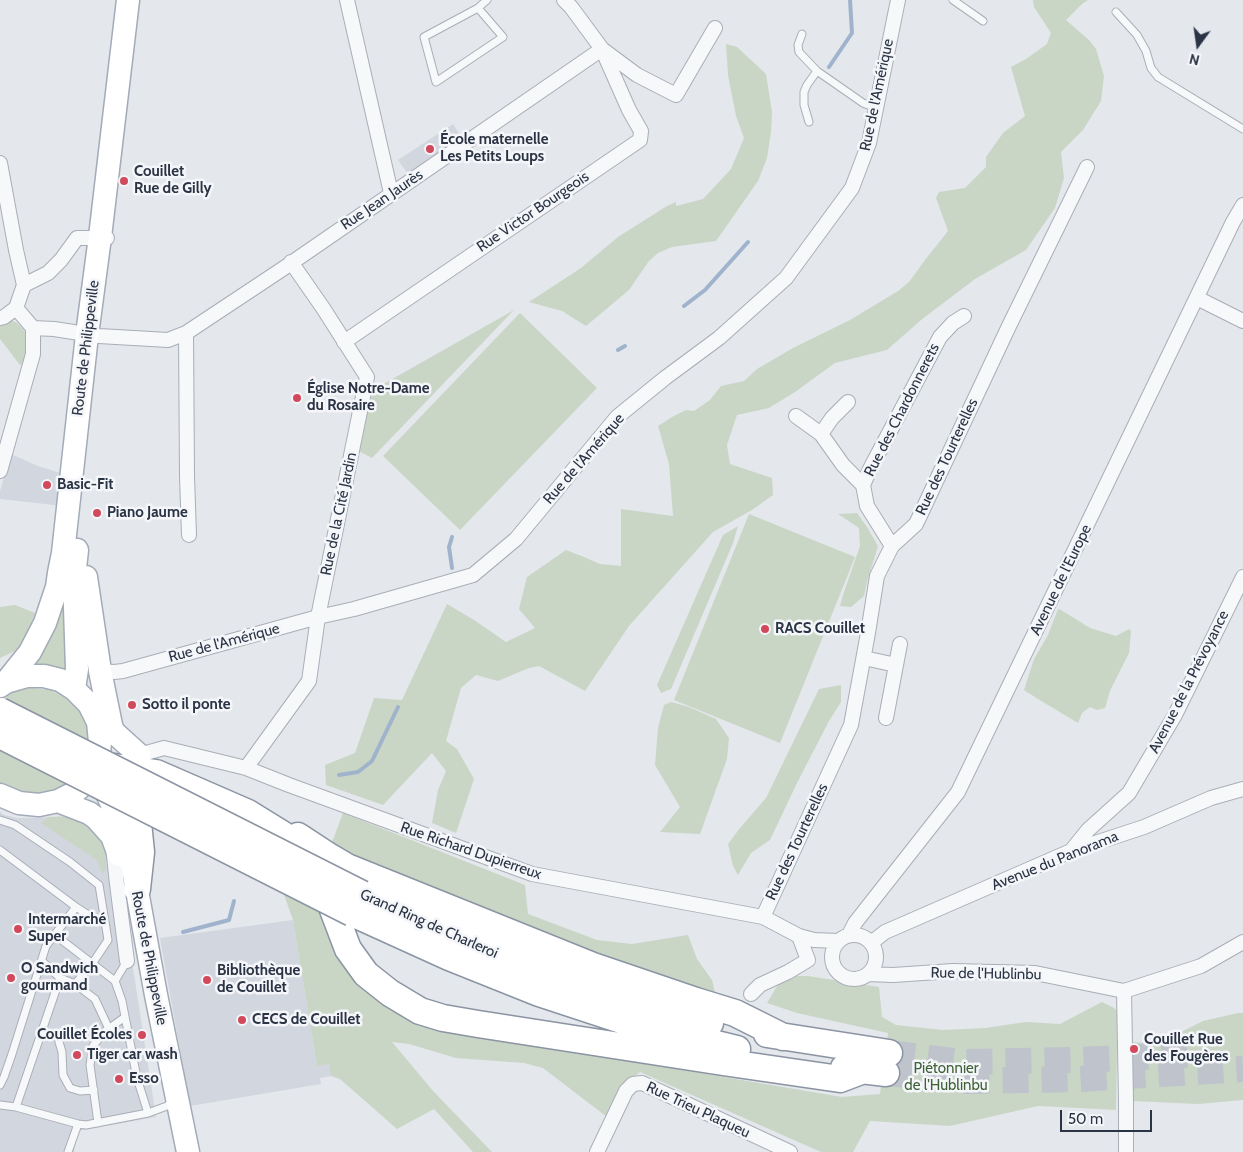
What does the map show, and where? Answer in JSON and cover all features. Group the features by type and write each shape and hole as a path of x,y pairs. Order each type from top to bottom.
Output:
{"highway":[{"name":"Grand Ring de Charleroi","path":"0,711 357,904 449,957 539,993 624,1021 775,1057 879,1066"},
{"name":"Grand Ring de Charleroi","path":"0,735 357,904 614,997 719,1025 783,1037 879,1066"},
{"path":"99,745 118,767 147,764 266,812 330,857 347,866 593,966 696,1002 735,1013 783,1037"},
{"path":"137,889 141,852 136,803 137,791 144,779 149,775 147,764"},
{"path":"147,764 248,813 276,830 295,845 315,870 348,948 366,974 390,993 420,1011 443,1018 488,1026 840,1078 879,1066"}],"main road":[{"name":"Route de Philippeville","path":"2,682 30,652 45,623 57,587 93,336 128,0"},
{"name":"Route de Philippeville","path":"104,238 134,0"},
{"name":"Route de Philippeville","path":"74,689 77,669 74,577 81,503 92,422 93,336"},
{"path":"78,538 86,577 100,671 99,745"},
{"name":"Route de Philippeville","path":"2,682 27,676 44,676 60,680 74,689 89,704 98,722 104,786 127,836 156,996 164,1106 188,1152"},
{"path":"99,745 113,731 147,764"},
{"name":"Route de Philippeville","path":"0,795 19,803 39,805 58,801 72,794 84,783 99,745"},
{"name":"Route de Philippeville","path":"58,801 89,813 96,818 112,836 120,858 164,1106 176,1152"}],"street":[{"path":"347,0 392,194"},
{"path":"564,0 602,49 637,76 676,95 715,28"},
{"name":"Rue de l'Amérique","path":"100,671 114,672 123,670 354,609 473,575 516,539 617,417 719,338 786,278 852,188 869,143 898,0"},
{"name":"Rue Jean Jaurès","path":"33,328 93,336 168,340 186,333 602,49"},
{"name":"Rue Victor Bourgeois","path":"344,342 640,140 640,131 602,49"},
{"path":"0,163 3,201 24,285 16,308 0,318"},
{"name":"Rue des Tourterelles","path":"763,917 851,725 877,576 892,546 916,524 1087,167"},
{"name":"Avenue de l'Europe","path":"843,938 958,792 1233,222 1243,205"},
{"path":"24,285 48,274 77,238 104,238"},
{"name":"Rue de la Cité Jardin","path":"246,768 309,681 318,617 367,377 291,262"},
{"path":"1197,298 1243,321"},
{"path":"0,471 33,354 33,328 16,308"},
{"name":"Rue des Chardonnerets","path":"892,546 867,506 863,485 871,466 940,336 954,322 964,316"},
{"path":"186,333 189,535"},
{"path":"821,434 832,418 848,402"},
{"name":"Rue des Chardonnerets","path":"796,416 821,434 843,465 863,485"},
{"name":"Avenue de la Prévoyance","path":"1071,851 1088,830 1129,793 1175,715 1243,577"},
{"path":"886,718 900,644"},
{"path":"864,658 896,664"},
{"name":"Rue Richard Dupierreux","path":"147,764 164,748 246,768 289,786 532,874 763,917 799,936 814,940 843,938"},
{"name":"Avenue du Panorama","path":"872,943 885,932 1071,851 1144,827 1211,798 1243,789"},
{"path":"112,836 128,961"},
{"path":"857,935 865,937 872,943 875,949 876,962 868,974 860,978 848,978 843,976 834,967 832,952 843,938 857,935"},
{"path":"751,994 760,985 808,960 799,936"},
{"path":"1126,1152 1124,992 1201,966 1243,942"},
{"name":"Rue de l'Hublinbu","path":"868,974 893,975 953,971 1035,973 1124,992"},
{"name":"Rue Trieu Plaqueu","path":"597,1152 626,1091 633,1084 642,1083 790,1152"}],"lane":[{"path":"478,8 503,36 436,82 424,37 478,8 487,0"},
{"path":"952,0 983,21"},
{"path":"1116,12 1137,36 1146,51 1151,68 1158,77 1243,129"},
{"path":"802,34 798,45 799,52 817,71 863,102 876,108"},
{"path":"810,122 804,105 804,92 817,71"},
{"path":"0,820 15,825 70,862 99,885 108,940 92,964 75,984"},
{"path":"0,850 76,908 93,918 104,918"},
{"path":"0,1085 10,1062 46,946 76,908"},
{"path":"55,935 115,981 126,1017 137,1078 164,1106"},
{"path":"42,960 60,978 75,984 95,999 109,1029"},
{"path":"115,981 128,961"},
{"path":"16,1107 60,978"},
{"path":"98,1122 90,1065 93,1046 104,1032 126,1017"},
{"path":"59,1042 62,1052 63,1075 70,1088 80,1091 94,1090"},
{"path":"0,1105 16,1107 86,1125 164,1106"},
{"path":"68,1152 78,1124"}],"shaded area":[{"name":"École maternelle Les Petits Loups","path":"453,124 462,138 408,174 398,160"},
{"path":"11,454 38,466 67,475 63,506 0,499 0,491"},
{"path":"0,812 17,818 62,817 103,836 129,942 156,1117 78,1131 74,1152 0,1152"},
{"name":"CECS de Couillet","path":"293,920 317,1066 329,1063 331,1076 320,1078 321,1084 190,1106 160,938"}],"green space":[{"path":"1033,0 1088,0 1066,20 1089,40 1096,49 1104,76 1101,101 1083,130 1061,152 1064,178 1055,208 1026,250 975,279 921,320 887,350 835,363 769,408 737,415 727,445 730,464 772,478 773,495 752,510 713,532 629,626 585,691 539,666 529,668 498,681 476,675 461,688 446,741 457,749 474,779 456,833 432,823 438,790 446,771 432,753 383,805 326,785 325,765 355,753 374,698 402,700 447,604 506,642 535,628 519,609 527,577 566,550 600,564 621,566 621,509 673,516 669,464 658,426 686,410 694,411 710,400 721,386 744,381 757,369 793,348 850,320 898,291 909,282 948,231 936,198 939,192 965,188 986,167 986,157 1003,133 1025,116 1011,67 1047,44 1051,33 1034,7"},
{"path":"726,44 737,47 766,74 772,112 771,132 767,158 758,181 716,241 672,247 658,253 649,261 629,290 586,326 562,311 529,302 581,268 618,237 667,206 676,202 676,206 703,199 731,169 744,138 736,116 728,75"},
{"path":"514,310 372,458 357,450 373,390"},
{"path":"520,313 597,388 460,530 383,456"},
{"path":"9,319 17,323 28,337 24,363 20,365 0,339 0,324"},
{"path":"857,513 878,546 864,596 851,607 840,606 860,546 859,528 838,514"},
{"name":"RACS Couillet","path":"749,514 855,557 780,743 674,700"},
{"path":"738,526 733,543 671,689 661,693 657,685 723,535"},
{"path":"65,583 67,678 28,670"},
{"path":"15,605 35,613 27,636 15,651 0,658 0,607"},
{"path":"1058,609 1090,628 1116,636 1129,629 1131,631 1129,653 1110,691 1105,708 1097,710 1090,707 1082,713 1078,723 1024,690 1034,659 1048,635"},
{"path":"841,685 841,702 797,783 770,840 751,853 738,875 733,866 728,844 766,798 819,689"},
{"path":"31,688 50,690 66,697 79,709 88,725 91,743 66,789 31,798 0,785 0,701 13,692"},
{"path":"671,702 689,707 716,719 729,738 727,759 700,834 660,832 680,807 655,765 658,728 664,705"},
{"path":"343,813 525,885 528,914 597,940 632,944 688,935 697,959 712,980 716,997 597,956 331,845"},
{"path":"73,816 97,828 106,851 106,869 103,874 97,860 41,823 48,817"},
{"name":"Piétonnier de l'Hublinbu","path":"283,892 324,912 379,998 644,1061 647,1064 842,1097 880,1094 888,1033 797,1013 767,1003 780,981 796,976 808,976 879,987 882,1017 896,1025 943,1030 985,1028 1026,1022 1060,1024 1102,1002 1114,1008 1120,1014 1116,1110 1038,1106 950,1126 870,1121 853,1152 821,1152 640,1072 630,1081 607,1117 543,1068 524,1063 456,1058 409,1044 392,1042 434,1092 492,1152 473,1152 434,1109 397,1129 340,1079 331,1076 329,1064 317,1066 293,920"},
{"path":"1243,1013 1243,1100 1198,1104 1132,1101 1131,1042 1169,1044 1183,1031 1203,1021"}],"waterway":[{"path":"829,67 852,33 850,0"},
{"path":"684,306 705,290 748,242"},
{"path":"618,350 625,346"},
{"path":"452,537 449,547 452,568"},
{"path":"339,775 358,772 372,761 398,707"},
{"path":"183,932 229,920 234,901"}],"tunnel":[{"path":"889,1053 962,1062 1190,1055"},
{"path":"886,1073 967,1081 1079,1079 1243,1069"}],"place":[{"name":"École maternelle Les Petits Loups","path":"430,149"},
{"name":"Couillet Rue de Gilly","path":"124,181"},
{"name":"Église Notre-Dame du Rosaire","path":"297,398"},
{"name":"Basic-Fit","path":"47,485"},
{"name":"Piano Jaume","path":"97,513"},
{"name":"RACS Couillet","path":"765,629"},
{"name":"Sotto il ponte","path":"132,705"},
{"name":"Intermarché Super","path":"18,929"},
{"name":"O Sandwich gourmand","path":"11,978"},
{"name":"Bibliothèque de Couillet","path":"207,980"},
{"name":"CECS de Couillet","path":"242,1020"},
{"name":"Couillet Écoles","path":"142,1035"},
{"name":"Couillet Rue des Fougères","path":"1134,1049"},
{"name":"Tiger car wash","path":"77,1055"},
{"name":"Esso","path":"119,1079"}]}
